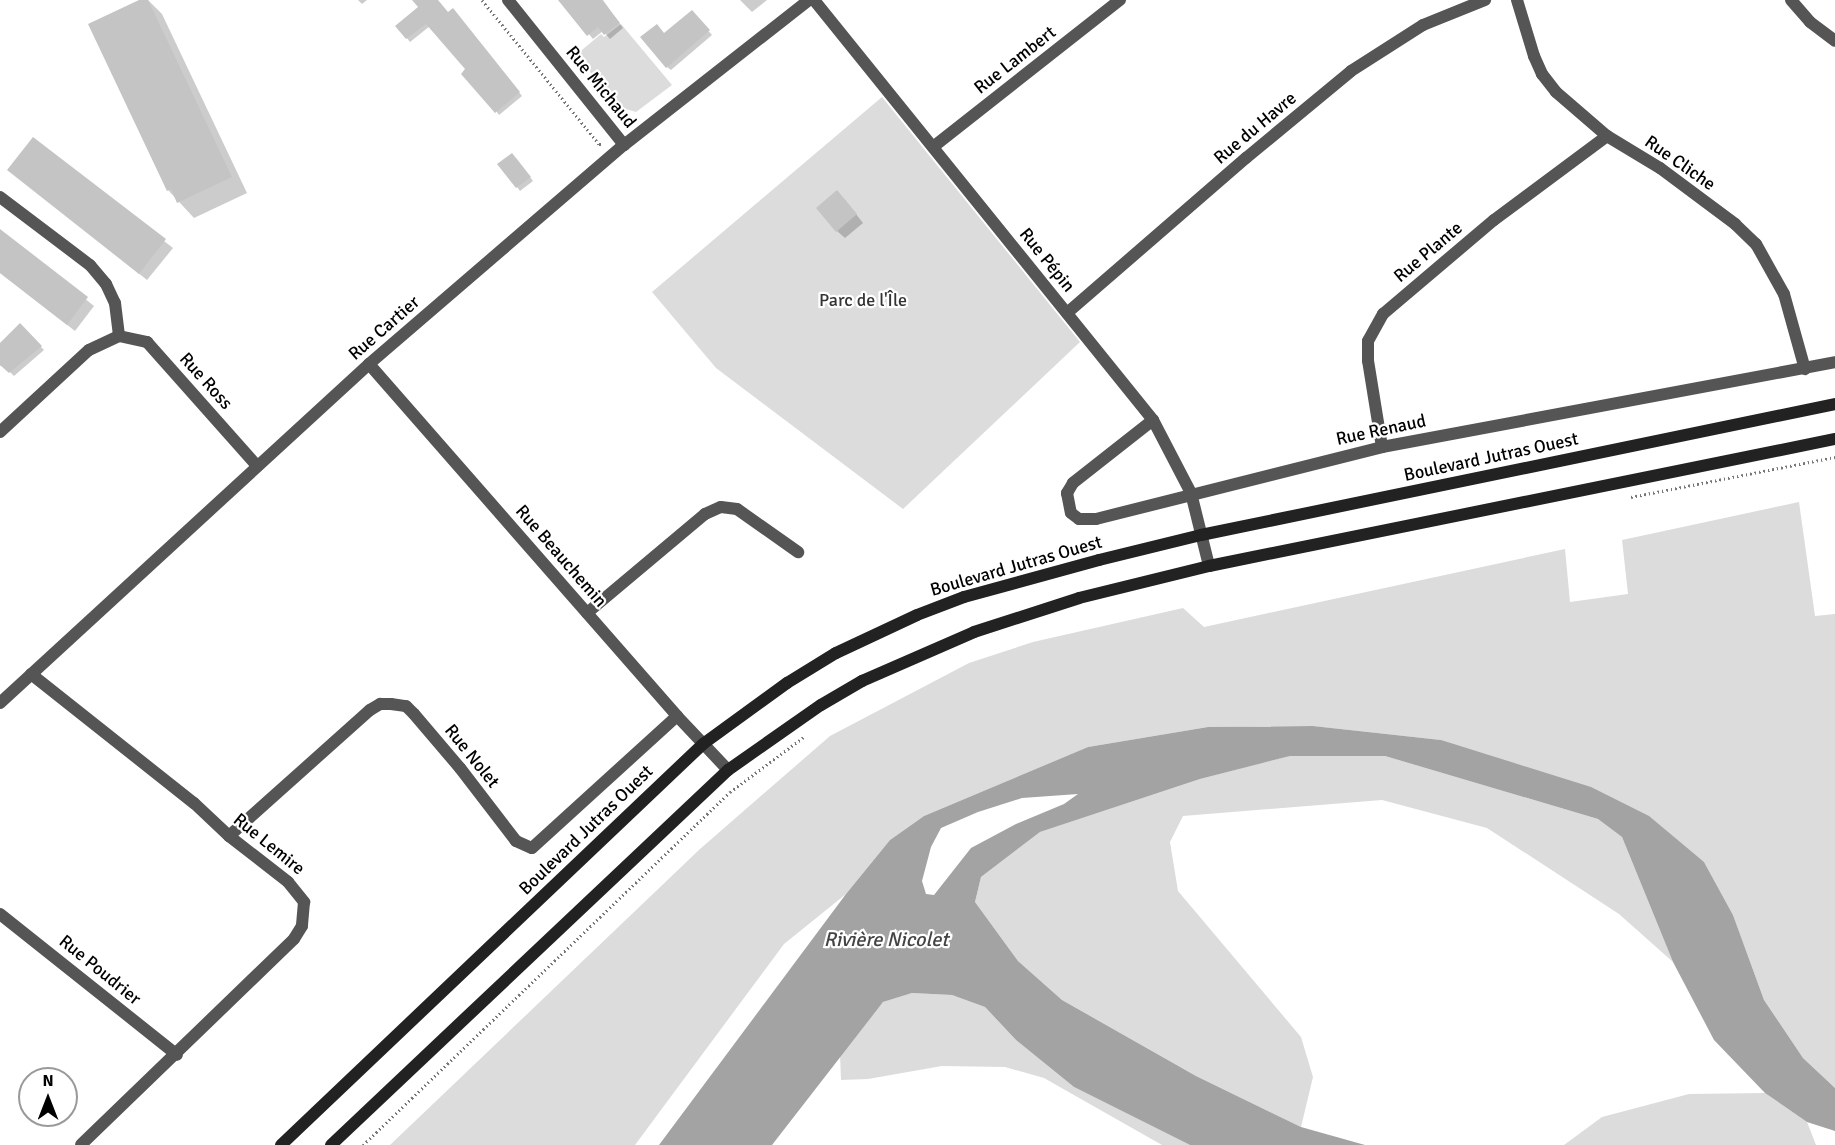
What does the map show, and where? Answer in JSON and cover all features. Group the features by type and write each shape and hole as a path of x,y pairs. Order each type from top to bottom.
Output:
{"main road":[{"name":"Boulevard Jutras Ouest","path":"282,1145 703,744 787,682 836,653 917,615 964,597 1031,577 1201,535 1835,404"},
{"path":"331,1145 728,770 821,705 862,681 928,650 1029,612 1209,566 1835,439"}],"street":[{"name":"Rue Michaud","path":"507,0 624,145"},
{"name":"Rue Cartier","path":"0,703 369,364 624,145 809,0"},
{"name":"Rue Pépin","path":"814,0 1153,420 1191,493 1209,566"},
{"name":"Rue Lambert","path":"933,147 1120,0"},
{"name":"Rue du Havre","path":"1067,313 1237,166 1351,72 1423,25 1485,0"},
{"name":"Rue Cliche","path":"1517,0 1542,74 1556,92 1607,135 1679,182 1735,224 1756,244 1784,294 1805,369"},
{"path":"1791,0 1810,22 1835,41"},
{"name":"Rue Plante","path":"1382,447 1368,361 1368,341 1383,314 1494,220 1607,135"},
{"path":"0,196 90,265 106,285 115,303 119,336 89,350 1,428"},
{"name":"Rue Ross","path":"119,336 147,342 257,466"},
{"name":"Rue Renaud","path":"1153,420 1073,483 1067,493 1071,513 1079,519 1096,519 1191,493 1382,447 1835,362"},
{"name":"Rue Beauchemin","path":"369,364 677,716 728,770"},
{"path":"587,613 705,514 721,507 737,509 798,552"},
{"name":"Rue Lemire","path":"31,674 194,803 229,836 298,892 304,902 302,926 294,939 177,1055 81,1145"},
{"name":"Rue Nolet","path":"229,836 370,710 380,704 390,704 406,706 414,714 460,768 516,841 532,848 677,716"},
{"name":"Rue Poudrier","path":"0,914 177,1055"}],"path":[{"name":"Rue Michaud","path":"482,0 599,144 624,145"},
{"path":"1622,499 1835,457"},
{"path":"363,1145 730,792 812,731"}],"green space":[{"path":"621,24 672,85 636,112 619,107 576,55 601,34 604,37"},
{"name":"Parc de l'Île","path":"882,97 1080,342 903,509 716,368 652,292"},
{"path":"1799,502 1815,616 1835,614 1835,1088 1803,1058 1764,1000 1733,915 1704,862 1441,740 1313,726 1208,727 1088,747 924,816 890,840 846,894 784,944 635,1145 390,1145 700,849 830,736 969,663 1033,642 1183,608 1204,627 1565,549 1570,602 1628,594 1622,540"},
{"path":"1289,756 1385,756 1598,819 1622,837 1673,962 1619,914 1487,828 1382,800 1183,816 1170,842 1178,891 1301,1037 1313,1077 1301,1127 1196,1076 1062,1000 1018,961 975,902 981,877 1040,832 1200,779"},
{"path":"912,993 952,995 985,1007 1016,1040 1074,1087 1190,1145 1162,1145 1044,1078 1005,1067 942,1066 868,1079 841,1080 840,1054 883,1002"},
{"path":"1765,1093 1807,1122 1816,1145 1564,1145 1602,1117 1689,1094"}],"water":[{"name":"Rivière Nicolet","path":"1313,726 1441,740 1591,787 1649,816 1704,862 1733,915 1764,1000 1803,1058 1835,1088 1835,1131 1807,1122 1765,1093 1714,1040 1673,962 1622,837 1598,819 1385,756 1290,756 1200,779 1040,832 981,877 975,902 1018,961 1062,1000 1196,1076 1301,1127 1365,1145 1190,1145 1074,1087 1016,1040 985,1007 952,995 912,993 883,1002 772,1145 659,1145 846,894 890,840 924,816 1088,747 1208,727","holes":["1078,794 1064,804 1016,824 971,848 934,895 926,894 922,881 931,847 941,828 978,812 1022,798"]}],"building":[{"path":"139,0 148,0 232,177 177,203 171,189 167,191 88,24"},
{"path":"412,0 438,0 448,12 453,8 520,92 495,113 461,74 465,69 426,24 406,39 395,26 418,7"},
{"path":"558,0 602,0 620,23 604,35 598,27 587,36"},
{"path":"692,10 710,30 666,68 640,37 657,24 664,33"},
{"path":"33,137 166,239 139,274 7,170"},
{"path":"512,153 531,177 516,188 497,164"},
{"path":"837,190 857,214 836,232 816,208"},
{"path":"0,229 88,297 67,325 0,273"},
{"path":"20,323 42,346 9,373 0,365 0,343"}]}
